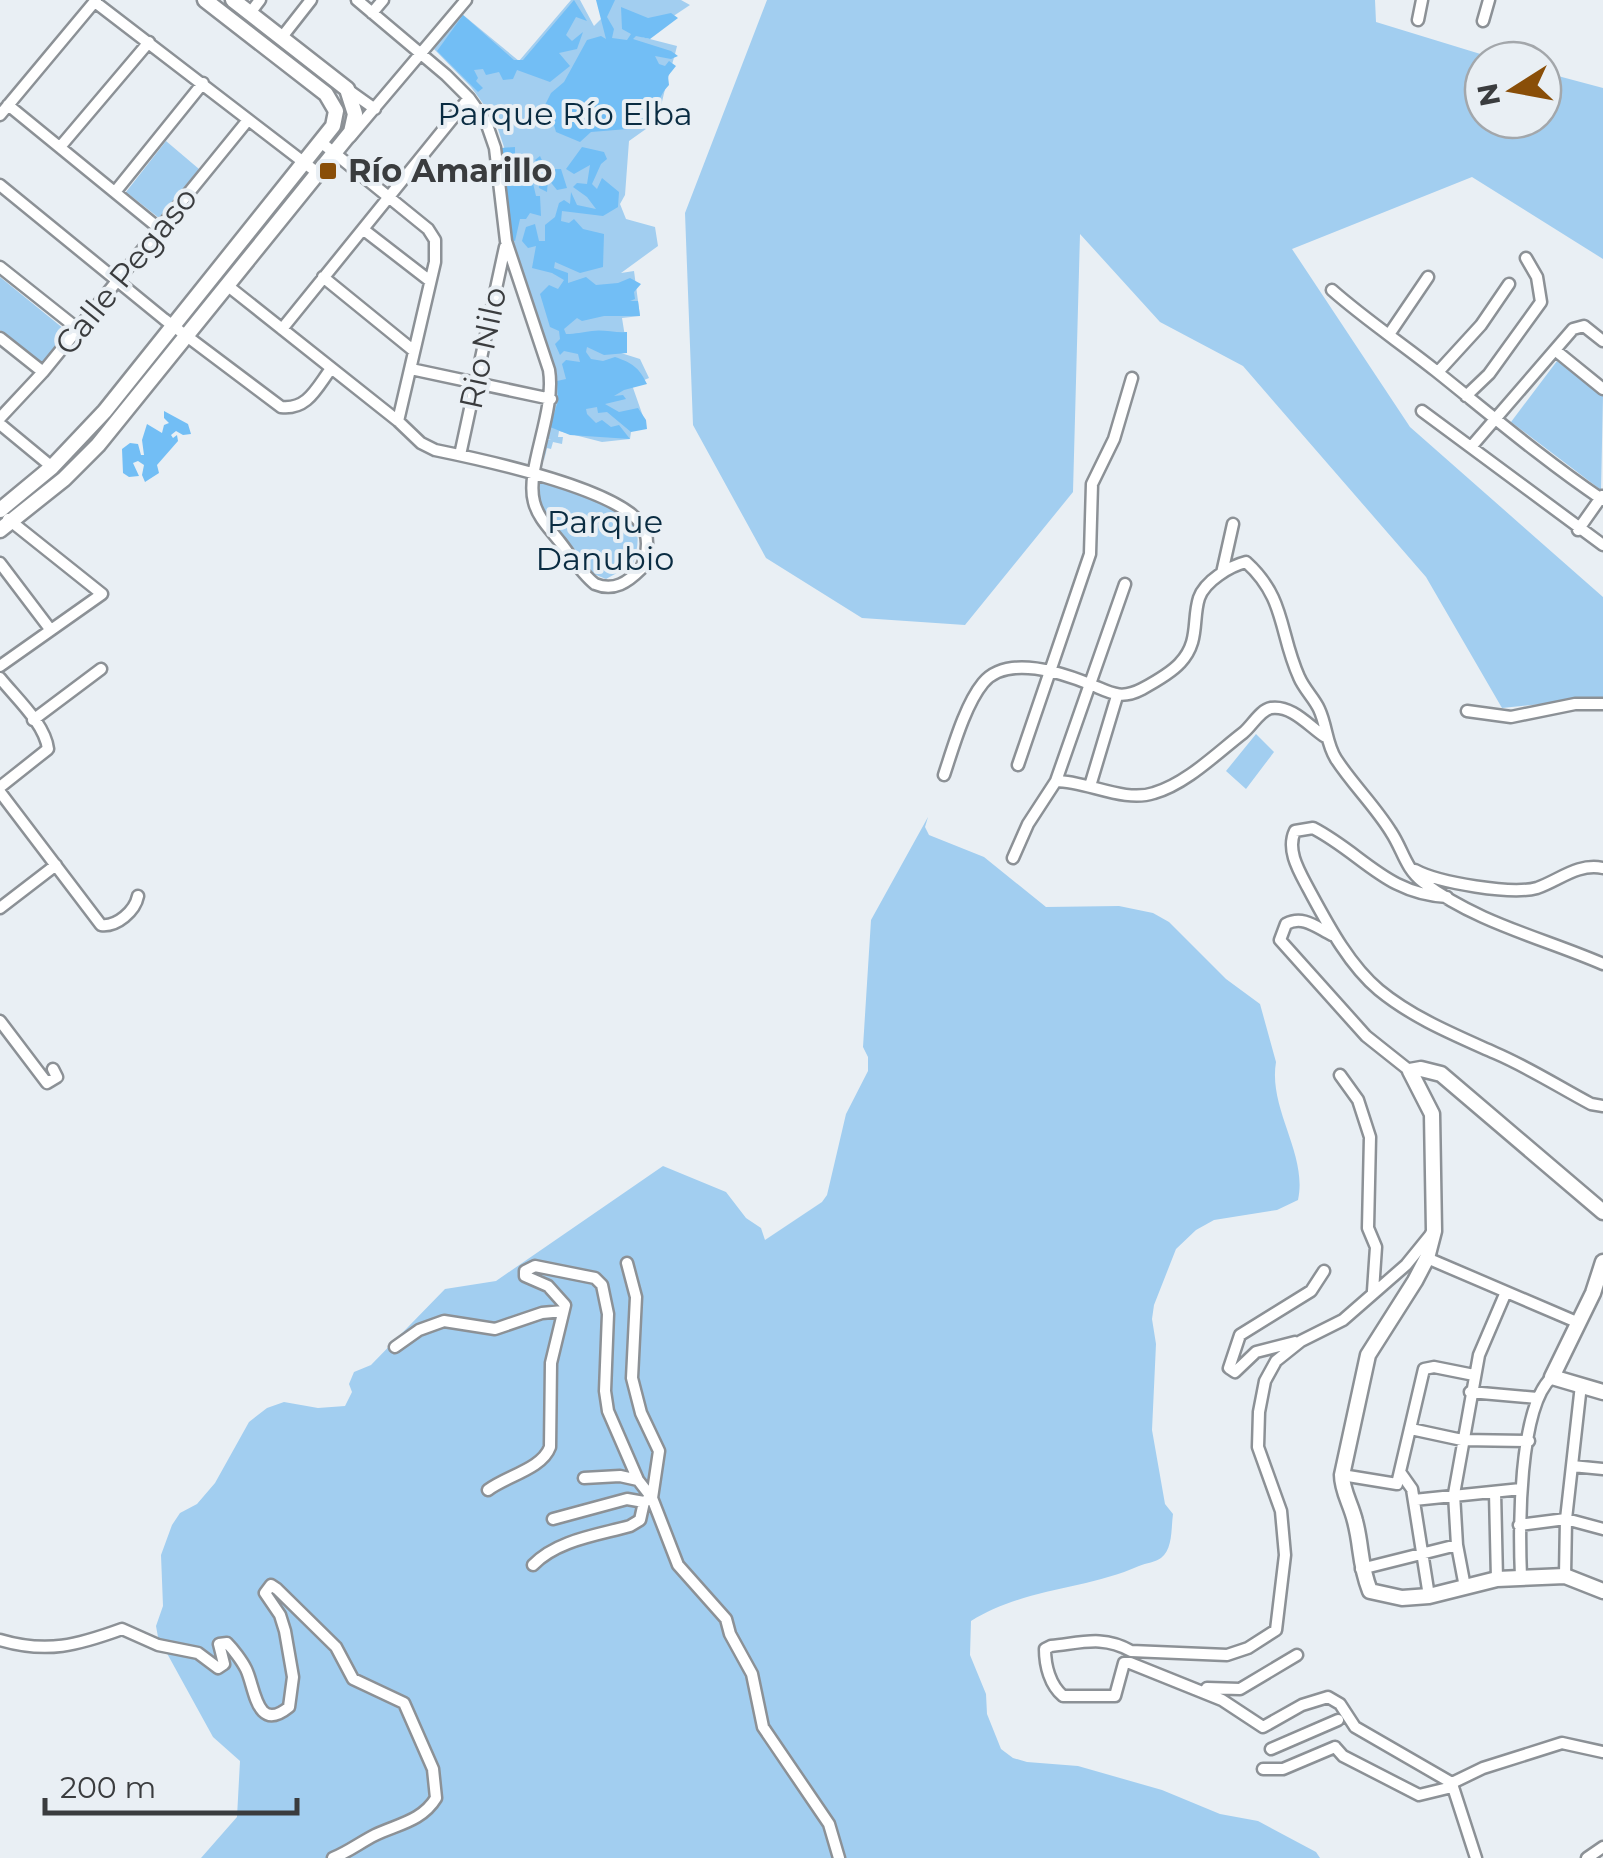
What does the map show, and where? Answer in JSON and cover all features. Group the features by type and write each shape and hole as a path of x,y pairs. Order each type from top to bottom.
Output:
{"main road":[{"path":"3,518 92,426 306,164 336,118 331,100 205,0"},
{"path":"3,518 64,479 98,445 341,147 354,114 347,89 233,0"},
{"path":"1603,1212 1441,1074 1431,1070 1410,1072 1432,1114 1434,1227 1427,1258 1368,1356 1342,1474 1359,1539 1361,1569 1370,1590 1402,1598 1429,1596 1497,1579 1564,1576 1603,1591"},
{"path":"1603,1262 1579,1324 1552,1376 1603,1392"}],"street":[{"path":"250,13 260,0"},
{"path":"282,37 311,0"},
{"path":"228,286 422,444 536,474 599,498 640,522 648,541 641,569 628,582 603,587 588,578 541,518 533,492 536,474 551,400 548,370 506,241 496,148 486,122 470,98 357,0"},
{"path":"372,12 382,0"},
{"path":"341,147 466,0"},
{"path":"1418,20 1422,0"},
{"path":"1483,21 1489,0"},
{"path":"161,230 60,147 4,110 96,1 319,174"},
{"path":"60,147 149,42"},
{"path":"115,192 202,83"},
{"path":"347,89 375,110"},
{"path":"282,330 470,98"},
{"name":"Calle Pegaso","path":"0,421 248,120"},
{"path":"322,143 341,147 435,240 436,262 398,421"},
{"path":"0,185 187,337 282,406 297,408 304,404 330,370"},
{"path":"364,230 430,281"},
{"name":"Rio Nilo","path":"460,455 506,241"},
{"path":"1466,396 1488,374 1542,302 1537,276 1526,258"},
{"path":"0,267 78,329"},
{"path":"1390,333 1428,277"},
{"path":"323,278 414,351"},
{"path":"1438,372 1481,325 1508,284"},
{"path":"1332,290 1367,321 1390,333 1496,420 1602,498 1578,530"},
{"path":"1471,447 1578,326 1584,326 1603,341"},
{"path":"0,338 44,372"},
{"path":"1555,350 1603,389"},
{"path":"410,369 551,400"},
{"path":"1018,765 1090,554 1092,484 1114,440 1132,378"},
{"path":"1422,411 1603,545"},
{"path":"0,421 52,467"},
{"path":"0,666 102,594 3,518"},
{"path":"1222,574 1232,524"},
{"path":"944,775 954,744 983,684 994,674 1015,669 1048,672 1118,696 1140,690 1179,664 1196,633 1199,599 1205,588 1246,562 1263,577 1272,592 1282,614 1291,661 1319,708 1325,737 1336,758 1394,835 1406,864 1424,882 1448,897 1522,935 1603,964"},
{"path":"0,563 50,629"},
{"path":"1012,858 1056,781 1125,584"},
{"path":"33,720 101,669"},
{"path":"0,678 48,741 48,749 0,789 100,925 110,925 134,909 138,896"},
{"path":"1090,786 1118,696"},
{"path":"1467,711 1512,717 1575,704 1603,704"},
{"path":"1056,781 1138,796 1156,793 1204,764 1266,710 1274,708 1299,716 1325,737"},
{"path":"1448,897 1420,896 1402,888 1313,828 1302,827 1291,838 1292,850 1335,937 1376,986 1457,1037 1496,1053 1591,1104 1603,1106"},
{"path":"1406,864 1460,886 1533,890 1580,868 1603,868"},
{"path":"0,908 56,865"},
{"path":"1335,937 1304,920 1294,919 1286,924 1280,940 1366,1036 1410,1072"},
{"path":"0,1021 46,1082 57,1077 53,1069"},
{"path":"1340,1074 1358,1100 1370,1137 1368,1228 1376,1247 1373,1292"},
{"path":"1335,1699 1322,1697 1263,1728 1240,1709 1187,1684 1124,1664 1115,1696 1063,1696 1052,1685 1045,1649 1095,1639 1131,1651 1238,1653 1276,1630 1285,1555 1280,1511 1258,1447 1259,1412 1271,1366 1301,1342 1343,1320 1406,1265 1434,1227"},
{"path":"1427,1258 1579,1324"},
{"path":"533,1565 544,1553 560,1546 630,1526 640,1520 648,1500 659,1450 641,1413 632,1378 636,1297 628,1262"},
{"path":"488,1490 546,1456 550,1447 551,1363 564,1305 548,1286 525,1276 527,1268 535,1266 595,1278 602,1285 608,1314 606,1402 638,1480 678,1566 726,1619 752,1674 763,1727 829,1824 838,1858"},
{"path":"1301,1342 1256,1352 1235,1372 1229,1368 1240,1335 1312,1291 1324,1272"},
{"path":"1466,1587 1457,1545 1454,1494 1474,1375 1484,1339 1506,1292"},
{"path":"395,1347 420,1330 444,1321 495,1328 542,1313 563,1311"},
{"path":"1342,1474 1397,1484 1424,1369 1434,1367 1474,1375"},
{"path":"1521,1577 1521,1489 1537,1398 1552,1376"},
{"path":"1564,1576 1580,1385"},
{"path":"1470,1392 1537,1398"},
{"path":"1411,1429 1462,1440 1529,1441"},
{"path":"1572,1466 1603,1469"},
{"path":"1400,1472 1408,1480 1414,1500 1429,1596"},
{"path":"584,1478 620,1476 638,1480"},
{"path":"1414,1500 1521,1489"},
{"path":"1495,1492 1497,1579"},
{"path":"553,1519 623,1499 648,1500"},
{"path":"1519,1525 1566,1520 1603,1529"},
{"path":"1361,1569 1457,1545"},
{"path":"0,1640 54,1649 122,1629 158,1646 198,1653 218,1668 224,1664 219,1644 226,1643 246,1670 258,1707 280,1714 289,1707 294,1677 280,1615 265,1592 270,1585 336,1647 352,1678 404,1704 436,1777 436,1798 422,1813 401,1827 375,1835 333,1858"},
{"path":"1156,1672 1160,1650"},
{"path":"1187,1684 1220,1691 1240,1689 1297,1655"},
{"path":"1324,1682 1342,1718 1452,1785 1476,1858"},
{"path":"1334,1746 1342,1718"},
{"path":"1272,1748 1342,1718"},
{"path":"1334,1746 1342,1756 1419,1795 1452,1785 1482,1768 1562,1743 1603,1752"},
{"path":"1263,1769 1282,1769 1334,1746"},
{"path":"1588,1856 1603,1847"}],"green space":[{"name":"Parque Río Elba","path":"571,0 580,0 594,26 602,18 597,0 681,0 690,5 642,37 677,46 660,119 629,141 625,195 620,204 626,219 655,227 658,246 621,273 634,271 640,316 622,318 626,343 621,353 640,359 649,378 632,385 645,422 632,425 630,439 602,442 559,431 562,444 553,442 544,461 546,440 551,440 547,439 555,402 555,378 512,240 505,150 495,120 471,87 434,49 462,14 519,61"},
{"path":"574,0 587,21 576,17 566,35 572,41 583,32 577,49 559,53 570,66 550,82 517,70 513,79 503,80 499,72 486,75 483,69 474,70 476,81 483,88 478,92 437,51 463,15 514,60 523,60"},
{"path":"596,0 615,0 607,17 614,29 612,38 627,40 631,34 622,29 621,7 648,18 671,13 678,18 650,39 633,39 678,56 655,56 659,64 665,66 669,61 676,66 659,102 660,122 652,127 591,132 580,142 556,132 553,122 545,126 543,120 549,114 545,105 551,93 564,82 587,40 601,36 606,39"},
{"path":"767,0 1375,0 1376,22 1463,49 1463,140 1563,140 1563,77 1603,88 1603,259 1472,177 1292,249 1410,427 1603,597 1603,698 1502,708 1426,577 1243,366 1160,322 1080,234 1073,492 965,625 862,618 766,558 693,425 685,213"},
{"path":"166,141 199,169 159,218 126,192"},
{"path":"515,147 515,160 535,169 539,166 535,160 540,156 546,169 561,169 567,188 557,190 548,179 547,192 539,188 538,174 532,179 536,196 540,196 541,216 530,213 526,219 520,219 515,241 501,148"},
{"path":"582,147 604,152 607,159 592,184 597,189 602,178 619,192 618,207 603,216 562,211 561,221 569,223 574,219 583,229 604,234 603,267 580,273 555,262 554,268 568,273 568,283 586,277 596,285 630,278 641,284 634,292 635,299 630,301 638,301 640,316 604,316 582,321 577,318 564,329 566,334 627,332 627,353 604,355 587,347 586,352 591,359 621,359 641,373 647,384 614,396 623,395 626,399 605,404 619,412 638,408 647,429 631,432 607,412 598,413 597,407 586,409 596,423 602,420 611,427 619,425 630,439 570,435 550,427 558,401 557,381 566,379 562,364 566,360 580,362 578,354 564,351 560,355 555,344 560,339 559,331 550,327 540,294 549,285 558,289 564,280 532,268 536,246 528,248 522,241 526,227 535,224 539,241 545,241 545,225 555,217 559,203 564,200 570,204 571,192 577,205 596,209 573,187 577,183 587,184 590,165 574,174 566,169"},
{"path":"0,277 69,333 43,365 0,330"},
{"path":"1557,361 1603,396 1601,490 1511,422"},
{"path":"164,411 188,424 191,434 176,431 171,435 177,435 178,441 157,465 159,473 145,482 144,465 138,461 133,463 139,476 129,477 123,473 122,449 130,443 138,444 144,455 142,440 147,424 162,433 169,423"},
{"name":"Parque Danubio","path":"540,481 579,492 622,514 637,532 633,564 606,579 586,571 539,504"},
{"path":"1256,734 1274,752 1246,789 1226,771"},
{"path":"928,817 925,827 929,835 984,857 1046,907 1119,906 1153,913 1169,922 1226,979 1260,1004 1276,1062 1277,1097 1300,1183 1298,1200 1277,1210 1214,1220 1176,1249 1152,1319 1156,1344 1152,1430 1165,1504 1173,1514 1168,1549 1156,1561 1033,1595 971,1621 970,1655 986,1694 987,1714 1001,1749 1013,1758 1078,1766 1162,1790 1220,1814 1258,1821 1316,1852 1320,1858 201,1858 237,1817 240,1761 213,1737 158,1637 156,1626 163,1606 161,1555 180,1513 197,1504 215,1483 249,1422 267,1408 284,1402 318,1408 345,1406 352,1392 349,1384 354,1372 371,1365 445,1289 496,1281 663,1166 726,1192 746,1218 761,1228 765,1240 822,1202 846,1114 868,1071 863,1047 871,920"}],"place":[{"name":"Río Amarillo","path":"328,171"}]}
